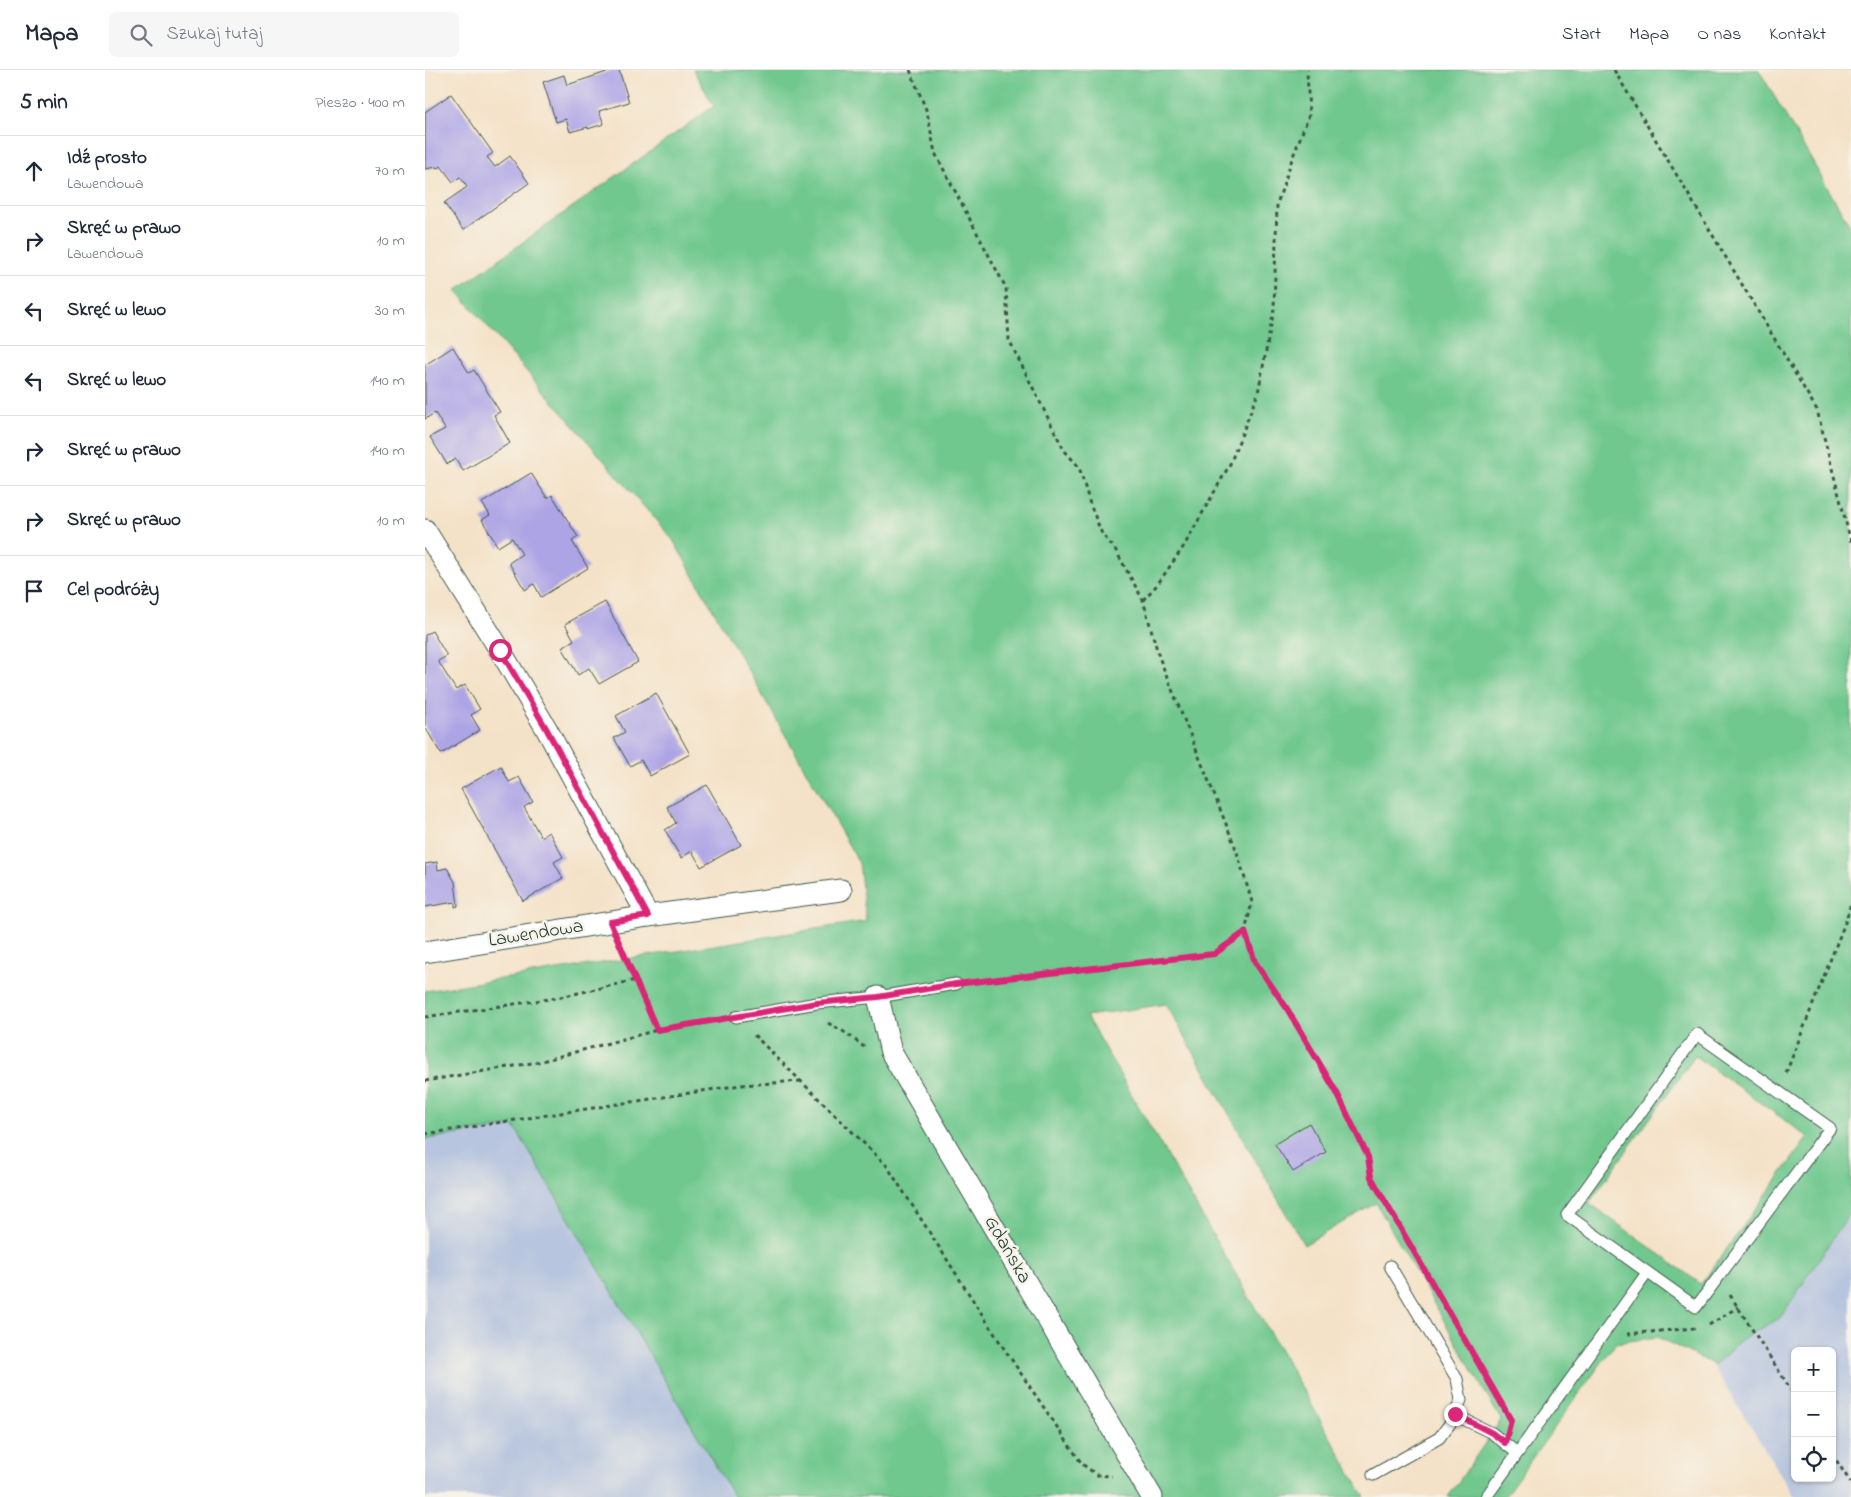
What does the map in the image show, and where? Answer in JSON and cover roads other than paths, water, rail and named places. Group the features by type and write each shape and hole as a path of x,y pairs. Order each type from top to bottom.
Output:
{"street":[{"path":"425,530 546,728 648,916"},
{"name":"Lawendowa","path":"425,952 648,916 841,890"},
{"name":"Gdańska","path":"878,997 891,1052 1147,1489"}],"lane":[{"path":"736,1017 817,1003 878,997 956,984"},
{"path":"1697,1034 1830,1128 1696,1307 1647,1273 1567,1215 1697,1034"},
{"path":"1373,1476 1439,1438 1452,1421 1461,1400 1457,1379 1390,1266"},
{"path":"1486,1497 1647,1273"},
{"path":"1455,1414 1492,1433 1517,1453"}]}
